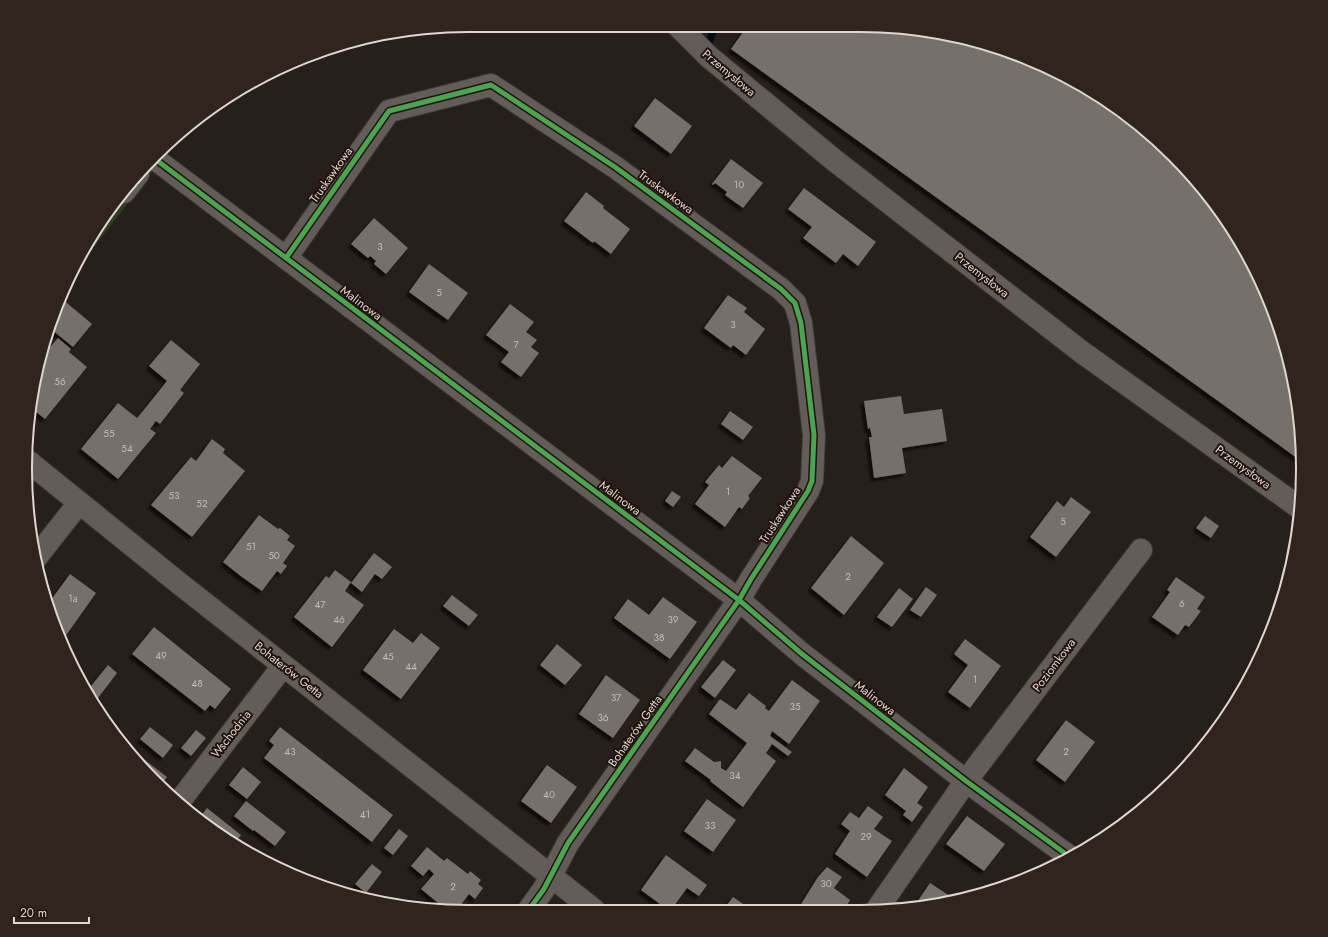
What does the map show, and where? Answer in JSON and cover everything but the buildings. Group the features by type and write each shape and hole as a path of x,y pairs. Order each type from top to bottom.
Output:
{"street":[{"name":"Przemysłowa","path":"684,32 708,56 853,175 1083,353 1294,504"},
{"name":"Truskawkowa","path":"286,258 389,111 491,84 615,168 781,289 795,303 801,323 814,435 814,463 812,481 808,491 738,600"},
{"name":"Malinowa","path":"158,162 738,600 802,654 966,780 1065,854"},
{"name":"Bohaterów Getta","path":"32,465 284,666 588,905"},
{"path":"40,553 79,503"},
{"name":"Poziomkowa","path":"966,780 1141,550"},
{"name":"Bohaterów Getta","path":"552,876 568,843 738,600"},
{"name":"Wschodnia","path":"182,798 284,666"},
{"path":"881,904 966,780"},
{"path":"532,905 552,876"}],"green space":[{"path":"165,156 86,257 122,203 140,181"}],"waterway":[{"path":"708,47 713,32"}],"cycle path":[{"path":"286,258 389,111 491,85 615,167 781,289 795,303 801,323 814,435 812,481 808,491 739,600 568,843 544,889 532,905"},
{"path":"158,162 739,600 802,654 966,781 1065,854"}]}
